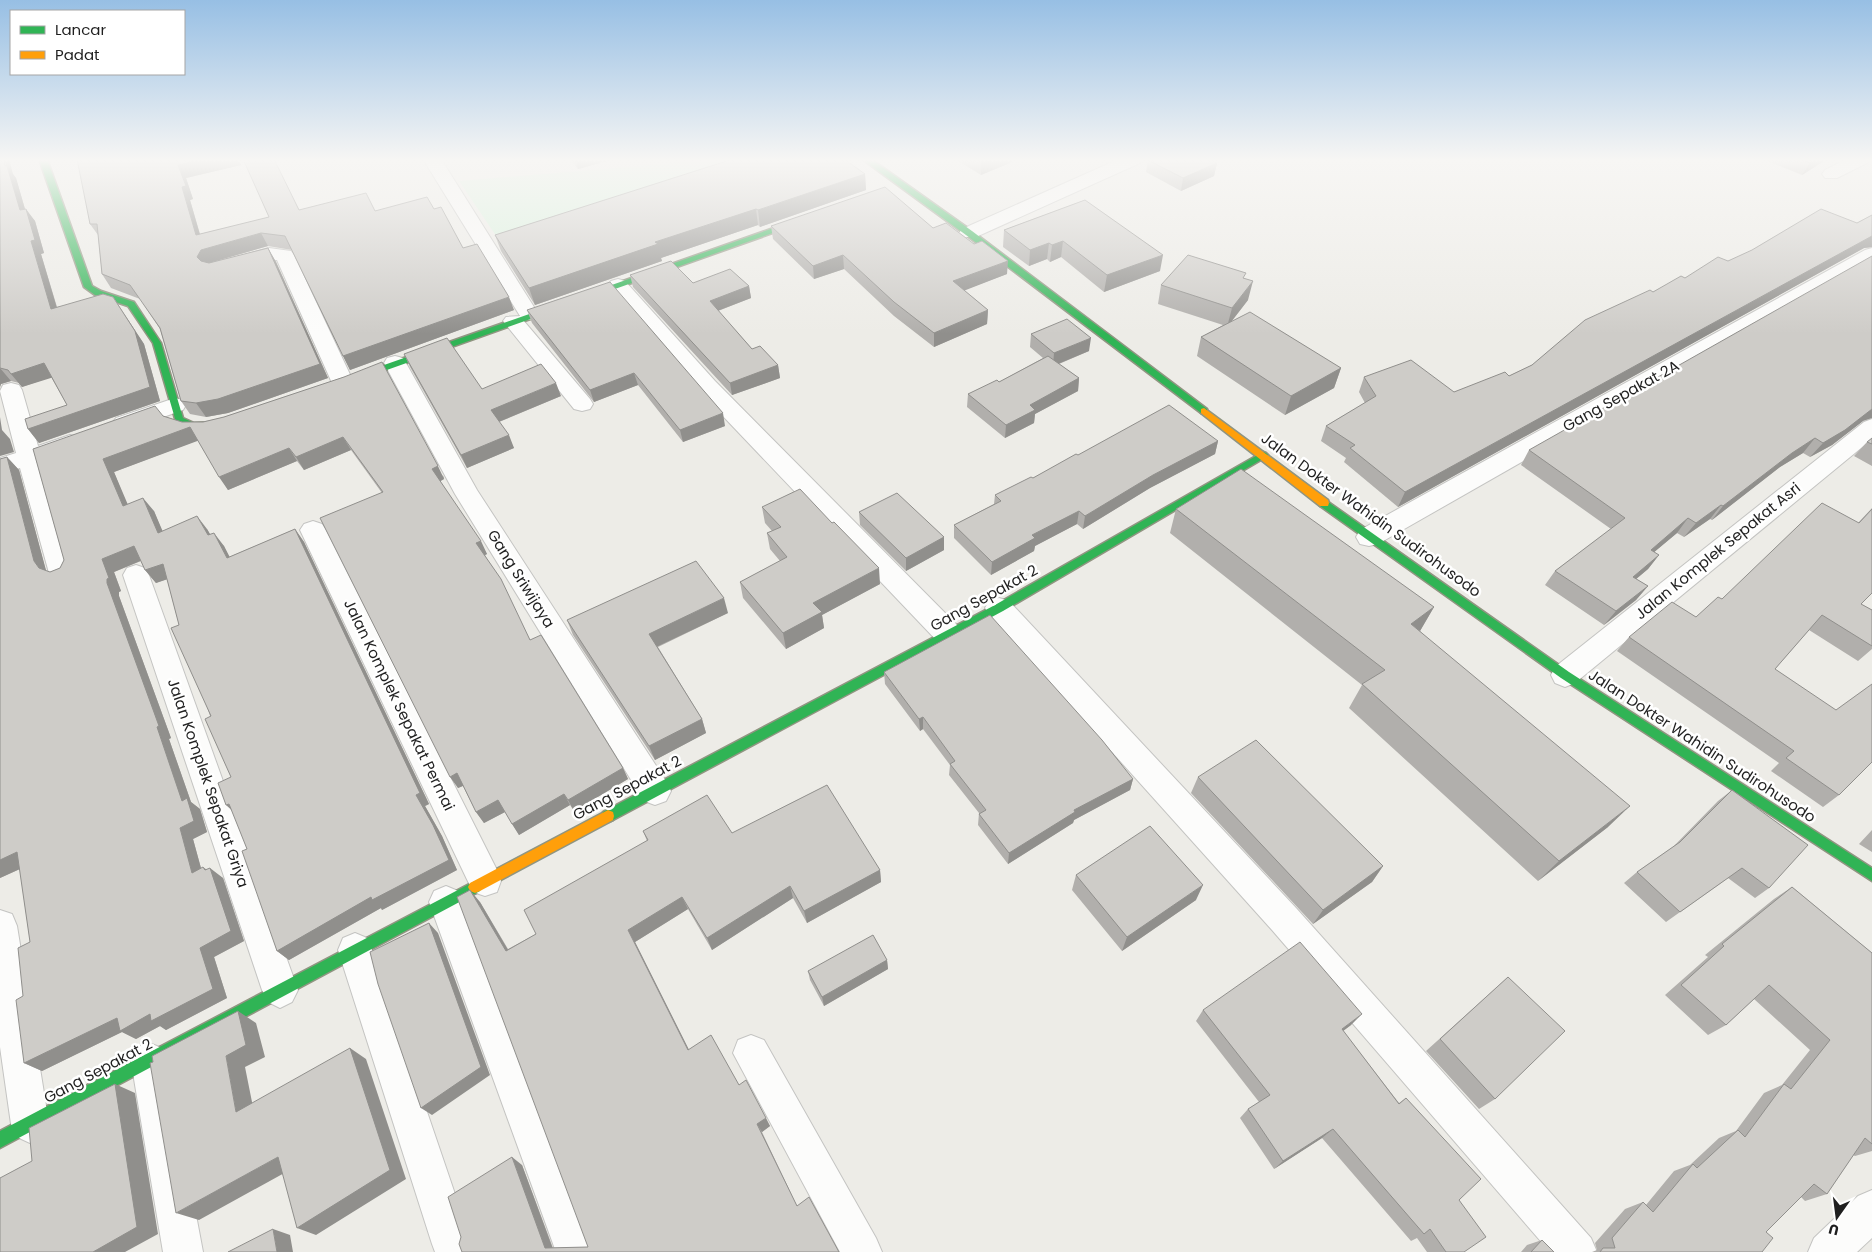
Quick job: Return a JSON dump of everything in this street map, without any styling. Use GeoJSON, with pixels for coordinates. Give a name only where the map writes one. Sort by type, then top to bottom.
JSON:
{"type":"FeatureCollection","features":[{"type":"Feature","properties":{"kind":"street"},"geometry":{"type":"LineString","coordinates":[[64,217],[88,287],[94,293],[125,300],[131,304],[157,343],[179,420],[185,424],[200,427],[226,422]]}},
{"type":"Feature","properties":{"kind":"street"},"geometry":{"type":"LineString","coordinates":[[465,217],[521,318],[582,404]]}},
{"type":"Feature","properties":{"kind":"street"},"geometry":{"type":"LineString","coordinates":[[217,269],[269,254],[284,255],[337,385],[521,318],[810,217]]}},
{"type":"Feature","properties":{"kind":"street","name":"Jalan Dokter Wahidin Sudirohusodo"},"geometry":{"type":"LineString","coordinates":[[947,217],[1369,537],[1565,675],[1872,874]]}},
{"type":"Feature","properties":{"kind":"street"},"geometry":{"type":"LineString","coordinates":[[969,234],[1005,217]]}},
{"type":"Feature","properties":{"kind":"street","name":"Gang Sepakat 2A"},"geometry":{"type":"LineString","coordinates":[[1369,537],[1872,254]]}},
{"type":"Feature","properties":{"kind":"street"},"geometry":{"type":"LineString","coordinates":[[618,284],[707,386],[949,635]]}},
{"type":"Feature","properties":{"kind":"street","name":"Gang Sriwijaya"},"geometry":{"type":"LineString","coordinates":[[395,363],[467,494],[654,791]]}},
{"type":"Feature","properties":{"kind":"street"},"geometry":{"type":"LineString","coordinates":[[11,390],[62,573]]}},
{"type":"Feature","properties":{"kind":"street"},"geometry":{"type":"LineString","coordinates":[[0,466],[175,405]]}},
{"type":"Feature","properties":{"kind":"street","name":"Jalan Komplek Sepakat Asri"},"geometry":{"type":"LineString","coordinates":[[1565,675],[1872,427]]}},
{"type":"Feature","properties":{"kind":"street","name":"Gang Sepakat 2"},"geometry":{"type":"LineString","coordinates":[[15,1132],[999,608],[1263,455]]}},
{"type":"Feature","properties":{"kind":"street","name":"Jalan Komplek Sepakat Permai"},"geometry":{"type":"LineString","coordinates":[[313,530],[485,881]]}},
{"type":"Feature","properties":{"kind":"street","name":"Jalan Komplek Sepakat Griya"},"geometry":{"type":"LineString","coordinates":[[136,575],[280,990]]}},
{"type":"Feature","properties":{"kind":"street"},"geometry":{"type":"LineString","coordinates":[[999,608],[1284,918],[1577,1252]]}},
{"type":"Feature","properties":{"kind":"street"},"geometry":{"type":"LineString","coordinates":[[446,902],[576,1252]]}},
{"type":"Feature","properties":{"kind":"street"},"geometry":{"type":"LineString","coordinates":[[0,926],[15,1132]]}},
{"type":"Feature","properties":{"kind":"street"},"geometry":{"type":"LineString","coordinates":[[355,950],[452,1244]]}},
{"type":"Feature","properties":{"kind":"street"},"geometry":{"type":"LineString","coordinates":[[751,1053],[862,1252]]}},
{"type":"Feature","properties":{"kind":"street"},"geometry":{"type":"LineString","coordinates":[[149,1061],[183,1252]]}},
{"type":"Feature","properties":{"kind":"street"},"geometry":{"type":"LineString","coordinates":[[1828,1252],[1872,1210]]}},
{"type":"Feature","properties":{"kind":"green space"},"geometry":{"type":"Polygon","coordinates":[[[484,217],[595,217],[503,246],[484,217]]]}},
{"type":"Feature","properties":{"kind":"building"},"geometry":{"type":"Polygon","coordinates":[[[0,217],[28,217],[35,240],[31,241],[51,309],[103,294],[113,297],[135,331],[150,387],[28,429],[25,419],[67,405],[44,363],[11,374],[8,370],[0,368],[0,217]]]}},
{"type":"Feature","properties":{"kind":"building"},"geometry":{"type":"Polygon","coordinates":[[[89,217],[191,217],[196,235],[267,217],[447,217],[463,248],[477,244],[509,297],[343,356],[285,236],[261,233],[201,250],[197,257],[201,261],[209,263],[268,248],[320,364],[218,399],[196,403],[181,401],[160,328],[130,285],[102,274],[97,224],[90,224],[89,217]]]}},
{"type":"Feature","properties":{"kind":"building"},"geometry":{"type":"Polygon","coordinates":[[[550,217],[730,217],[655,242],[658,244],[529,288],[495,235],[550,217]]]}},
{"type":"Feature","properties":{"kind":"building"},"geometry":{"type":"Polygon","coordinates":[[[796,217],[921,217],[933,228],[946,223],[974,244],[982,241],[1008,261],[953,281],[988,310],[934,333],[894,302],[843,255],[813,266],[771,226],[796,217]]]}},
{"type":"Feature","properties":{"kind":"building"},"geometry":{"type":"Polygon","coordinates":[[[1038,217],[1110,217],[1163,255],[1107,275],[1063,241],[1052,245],[1049,243],[1030,250],[1004,230],[1038,217]]]}},
{"type":"Feature","properties":{"kind":"building"},"geometry":{"type":"Polygon","coordinates":[[[1807,217],[1843,217],[1857,223],[1867,217],[1872,217],[1872,236],[1405,492],[1350,448],[1355,445],[1326,426],[1376,396],[1364,377],[1411,360],[1454,392],[1505,372],[1509,376],[1532,365],[1585,320],[1650,290],[1653,292],[1681,276],[1685,278],[1718,257],[1728,261],[1752,250],[1807,217]]]}},
{"type":"Feature","properties":{"kind":"building"},"geometry":{"type":"Polygon","coordinates":[[[1188,255],[1246,273],[1243,278],[1253,281],[1232,308],[1161,285],[1188,255]]]}},
{"type":"Feature","properties":{"kind":"building"},"geometry":{"type":"Polygon","coordinates":[[[1872,256],[1872,409],[1845,430],[1823,443],[1815,438],[1792,453],[1723,506],[1721,505],[1696,523],[1688,518],[1651,550],[1659,555],[1633,577],[1648,586],[1616,611],[1555,571],[1625,518],[1529,450],[1872,256]]]}},
{"type":"Feature","properties":{"kind":"building"},"geometry":{"type":"Polygon","coordinates":[[[671,261],[693,283],[730,269],[749,286],[710,301],[752,349],[760,346],[778,365],[730,383],[630,275],[671,261]]]}},
{"type":"Feature","properties":{"kind":"building"},"geometry":{"type":"Polygon","coordinates":[[[610,282],[723,413],[680,430],[634,373],[590,390],[527,310],[610,282]]]}},
{"type":"Feature","properties":{"kind":"building"},"geometry":{"type":"Polygon","coordinates":[[[1250,312],[1341,368],[1291,396],[1201,337],[1250,312]]]}},
{"type":"Feature","properties":{"kind":"building"},"geometry":{"type":"Polygon","coordinates":[[[1067,319],[1091,338],[1054,353],[1031,334],[1067,319]]]}},
{"type":"Feature","properties":{"kind":"building"},"geometry":{"type":"Polygon","coordinates":[[[447,338],[482,389],[541,364],[556,383],[491,410],[509,435],[461,455],[404,354],[447,338]]]}},
{"type":"Feature","properties":{"kind":"building"},"geometry":{"type":"Polygon","coordinates":[[[1048,356],[1079,378],[1030,405],[1035,410],[1006,425],[968,394],[997,380],[999,382],[1048,356]]]}},
{"type":"Feature","properties":{"kind":"building"},"geometry":{"type":"Polygon","coordinates":[[[382,362],[438,466],[432,469],[481,541],[476,543],[501,579],[530,640],[541,635],[623,768],[568,800],[564,794],[512,824],[498,800],[476,812],[457,773],[450,777],[320,518],[383,492],[343,437],[296,457],[289,448],[219,477],[190,427],[103,459],[123,506],[143,498],[158,533],[197,516],[208,535],[214,533],[227,558],[295,529],[420,793],[416,795],[433,825],[449,860],[372,900],[371,897],[277,951],[242,851],[247,849],[229,804],[226,805],[218,783],[231,777],[205,719],[211,716],[171,628],[179,625],[163,564],[145,570],[134,546],[102,559],[109,578],[107,583],[159,726],[157,727],[182,801],[187,798],[194,821],[180,828],[192,873],[203,867],[205,870],[210,868],[231,931],[200,948],[213,989],[151,1021],[150,1014],[120,1031],[117,1018],[24,1063],[16,1000],[23,996],[18,948],[30,942],[17,852],[0,860],[0,459],[7,457],[34,561],[39,568],[50,572],[60,568],[64,560],[33,449],[155,406],[163,416],[182,422],[203,422],[224,417],[344,377],[382,362]]]}},
{"type":"Feature","properties":{"kind":"building"},"geometry":{"type":"Polygon","coordinates":[[[1169,405],[1218,441],[1153,475],[1085,516],[1079,511],[1032,535],[1035,538],[992,562],[954,525],[1001,501],[995,495],[1031,477],[1033,478],[1076,454],[1078,455],[1169,405]]]}},
{"type":"Feature","properties":{"kind":"building"},"geometry":{"type":"Polygon","coordinates":[[[1241,469],[1434,607],[1411,624],[1630,806],[1559,861],[1362,684],[1385,670],[1176,509],[1241,469]]]}},
{"type":"Feature","properties":{"kind":"building"},"geometry":{"type":"Polygon","coordinates":[[[800,489],[879,568],[813,603],[822,612],[783,633],[740,582],[787,557],[767,533],[781,527],[762,507],[800,489]]]}},
{"type":"Feature","properties":{"kind":"building"},"geometry":{"type":"Polygon","coordinates":[[[897,493],[944,537],[906,558],[859,512],[897,493]]]}},
{"type":"Feature","properties":{"kind":"building"},"geometry":{"type":"Polygon","coordinates":[[[1822,503],[1859,523],[1872,509],[1872,593],[1861,604],[1872,610],[1872,646],[1822,615],[1775,669],[1836,710],[1872,684],[1872,762],[1839,795],[1786,758],[1794,751],[1629,637],[1672,602],[1696,617],[1718,597],[1722,599],[1822,503]]]}},
{"type":"Feature","properties":{"kind":"building"},"geometry":{"type":"Polygon","coordinates":[[[696,561],[724,598],[649,634],[702,719],[649,746],[567,620],[696,561]]]}},
{"type":"Feature","properties":{"kind":"building"},"geometry":{"type":"Polygon","coordinates":[[[990,615],[1102,740],[1133,779],[1074,810],[1075,812],[1009,853],[979,814],[986,810],[950,764],[955,761],[923,717],[919,719],[884,672],[990,615]]]}},
{"type":"Feature","properties":{"kind":"building"},"geometry":{"type":"Polygon","coordinates":[[[1256,740],[1383,866],[1323,910],[1198,777],[1256,740]]]}},
{"type":"Feature","properties":{"kind":"building"},"geometry":{"type":"Polygon","coordinates":[[[827,785],[880,870],[804,911],[790,886],[707,938],[682,897],[628,930],[688,1050],[711,1035],[739,1085],[746,1080],[766,1118],[757,1124],[797,1206],[809,1197],[839,1252],[462,1252],[459,1244],[461,1237],[448,1197],[512,1157],[545,1248],[588,1247],[457,897],[470,890],[506,951],[536,934],[524,910],[648,840],[643,831],[707,795],[732,833],[827,785]]]}},
{"type":"Feature","properties":{"kind":"building"},"geometry":{"type":"Polygon","coordinates":[[[1732,790],[1808,845],[1769,888],[1742,868],[1680,912],[1637,872],[1680,842],[1732,790]]]}},
{"type":"Feature","properties":{"kind":"building"},"geometry":{"type":"Polygon","coordinates":[[[1150,826],[1203,885],[1127,937],[1076,875],[1150,826]]]}},
{"type":"Feature","properties":{"kind":"building"},"geometry":{"type":"Polygon","coordinates":[[[1792,887],[1872,953],[1872,1144],[1865,1138],[1827,1194],[1814,1184],[1766,1232],[1773,1238],[1762,1252],[1600,1252],[1603,1248],[1615,1248],[1612,1238],[1643,1202],[1653,1212],[1693,1164],[1697,1168],[1738,1130],[1745,1137],[1784,1084],[1791,1089],[1830,1040],[1769,985],[1726,1025],[1681,985],[1724,946],[1722,944],[1792,887]]]}},
{"type":"Feature","properties":{"kind":"building"},"geometry":{"type":"Polygon","coordinates":[[[429,923],[481,1067],[421,1108],[378,984],[370,952],[429,923]]]}},
{"type":"Feature","properties":{"kind":"building"},"geometry":{"type":"Polygon","coordinates":[[[873,935],[887,960],[822,997],[808,971],[873,935]]]}},
{"type":"Feature","properties":{"kind":"building"},"geometry":{"type":"Polygon","coordinates":[[[1300,942],[1362,1014],[1342,1029],[1399,1104],[1406,1098],[1481,1179],[1459,1200],[1486,1237],[1464,1252],[1446,1252],[1430,1229],[1424,1234],[1333,1129],[1283,1161],[1248,1109],[1270,1095],[1203,1010],[1300,942]]]}},
{"type":"Feature","properties":{"kind":"building"},"geometry":{"type":"Polygon","coordinates":[[[1508,977],[1565,1031],[1495,1099],[1440,1039],[1508,977]]]}},
{"type":"Feature","properties":{"kind":"building"},"geometry":{"type":"Polygon","coordinates":[[[238,1011],[246,1045],[226,1056],[236,1112],[350,1048],[390,1170],[297,1228],[278,1157],[176,1213],[150,1063],[153,1062],[152,1056],[238,1011]]]}},
{"type":"Feature","properties":{"kind":"building"},"geometry":{"type":"Polygon","coordinates":[[[115,1084],[137,1227],[93,1252],[0,1252],[0,1178],[32,1161],[29,1128],[115,1084]]]}},
{"type":"Feature","properties":{"kind":"building"},"geometry":{"type":"Polygon","coordinates":[[[273,1229],[277,1252],[228,1252],[273,1229]]]}},
{"type":"Feature","properties":{"kind":"building"},"geometry":{"type":"Polygon","coordinates":[[[1542,1240],[1554,1252],[1531,1252],[1542,1240]]]}},
{"type":"Feature","properties":{"kind":"traffic: fast"},"geometry":{"type":"LineString","coordinates":[[64,217],[88,287],[98,293],[131,304],[157,343],[179,420],[193,426],[217,425]]}},
{"type":"Feature","properties":{"kind":"traffic: fast"},"geometry":{"type":"LineString","coordinates":[[947,217],[1204,411]]}},
{"type":"Feature","properties":{"kind":"traffic: fast"},"geometry":{"type":"LineString","coordinates":[[350,380],[808,219]]}},
{"type":"Feature","properties":{"kind":"traffic: fast"},"geometry":{"type":"LineString","coordinates":[[608,816],[999,608],[1263,455]]}},
{"type":"Feature","properties":{"kind":"traffic: fast"},"geometry":{"type":"LineString","coordinates":[[1324,503],[1565,675],[1872,875]]}},
{"type":"Feature","properties":{"kind":"traffic: fast"},"geometry":{"type":"LineString","coordinates":[[0,1140],[475,887]]}},
{"type":"Feature","properties":{"kind":"traffic: slow"},"geometry":{"type":"LineString","coordinates":[[1204,411],[1324,503]]}},
{"type":"Feature","properties":{"kind":"traffic: slow"},"geometry":{"type":"LineString","coordinates":[[475,887],[608,816]]}}]}
